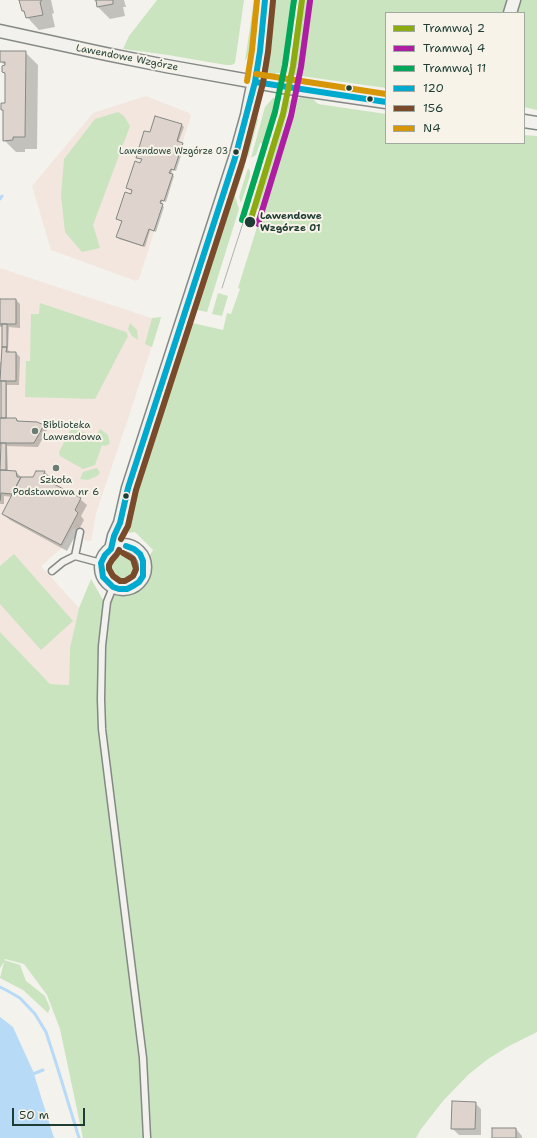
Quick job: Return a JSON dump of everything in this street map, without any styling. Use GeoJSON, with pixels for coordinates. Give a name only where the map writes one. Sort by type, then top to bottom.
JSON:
{"type":"FeatureCollection","features":[{"type":"Feature","properties":{"kind":"street"},"geometry":{"type":"LineString","coordinates":[[111,549],[114,536],[120,523],[128,488],[235,158],[255,82],[260,51],[265,0]]}},
{"type":"Feature","properties":{"kind":"street"},"geometry":{"type":"LineString","coordinates":[[510,12],[514,0]]}},
{"type":"Feature","properties":{"kind":"street","name":"Lawendowe Wzgórze"},"geometry":{"type":"LineString","coordinates":[[0,31],[106,54],[255,82],[385,102]]}},
{"type":"Feature","properties":{"kind":"street"},"geometry":{"type":"LineString","coordinates":[[525,121],[537,123]]}},
{"type":"Feature","properties":{"kind":"street"},"geometry":{"type":"LineString","coordinates":[[120,523],[126,546]]}},
{"type":"Feature","properties":{"kind":"street"},"geometry":{"type":"LineString","coordinates":[[118,546],[126,546],[134,548],[140,554],[144,561],[144,569],[143,576],[139,582],[127,589],[120,589],[113,587],[103,577],[101,563],[104,555],[111,549],[118,546]]}},
{"type":"Feature","properties":{"kind":"lane"},"geometry":{"type":"LineString","coordinates":[[75,556],[80,532]]}},
{"type":"Feature","properties":{"kind":"lane"},"geometry":{"type":"LineString","coordinates":[[52,570],[75,556],[101,563]]}},
{"type":"Feature","properties":{"kind":"lane"},"geometry":{"type":"LineString","coordinates":[[113,587],[107,602],[103,640],[101,671],[102,722],[112,816],[143,1058],[147,1138]]}},
{"type":"Feature","properties":{"kind":"shaded area"},"geometry":{"type":"Polygon","coordinates":[[[146,96],[189,113],[191,116],[139,279],[136,281],[51,250],[32,186],[93,113],[146,96]]]}},
{"type":"Feature","properties":{"kind":"shaded area","name":"Szkoła Podstawowa nr 6"},"geometry":{"type":"Polygon","coordinates":[[[0,268],[160,321],[96,513],[91,541],[84,540],[85,534],[73,528],[62,548],[41,566],[79,608],[70,648],[69,685],[50,684],[0,632],[0,268]]]}},
{"type":"Feature","properties":{"kind":"green space"},"geometry":{"type":"Polygon","coordinates":[[[157,0],[244,0],[235,63],[232,65],[226,65],[123,49],[129,36],[157,0]]]}},
{"type":"Feature","properties":{"kind":"green space"},"geometry":{"type":"Polygon","coordinates":[[[254,0],[256,0],[249,54],[245,61],[254,0]]]}},
{"type":"Feature","properties":{"kind":"green space"},"geometry":{"type":"Polygon","coordinates":[[[272,0],[293,0],[283,73],[276,73],[273,77],[268,72],[265,59],[272,0]]]}},
{"type":"Feature","properties":{"kind":"green space"},"geometry":{"type":"Polygon","coordinates":[[[305,0],[509,0],[505,12],[385,12],[385,88],[294,75],[305,0]]]}},
{"type":"Feature","properties":{"kind":"green space"},"geometry":{"type":"Polygon","coordinates":[[[518,0],[537,0],[537,110],[525,107],[525,12],[513,12],[518,0]]]}},
{"type":"Feature","properties":{"kind":"green space"},"geometry":{"type":"Polygon","coordinates":[[[302,97],[313,99],[318,104],[385,114],[385,144],[525,144],[525,135],[537,136],[537,1032],[509,1046],[488,1059],[469,1074],[443,1101],[421,1129],[416,1138],[83,1138],[60,1029],[47,995],[24,964],[4,960],[20,965],[26,981],[45,996],[50,1008],[48,1013],[23,990],[0,978],[4,962],[0,968],[0,632],[50,684],[69,685],[70,648],[79,608],[91,579],[103,600],[111,600],[115,593],[134,591],[143,585],[148,572],[147,560],[153,550],[135,532],[129,533],[130,509],[134,489],[188,322],[223,330],[227,313],[231,314],[240,289],[238,288],[283,144],[295,99],[302,97]]]}},
{"type":"Feature","properties":{"kind":"green space"},"geometry":{"type":"Polygon","coordinates":[[[273,98],[278,98],[265,144],[260,143],[256,155],[251,158],[265,107],[273,98]]]}},
{"type":"Feature","properties":{"kind":"green space"},"geometry":{"type":"Polygon","coordinates":[[[289,100],[291,100],[280,141],[258,209],[257,208],[289,100]]]}},
{"type":"Feature","properties":{"kind":"green space"},"geometry":{"type":"Polygon","coordinates":[[[118,112],[124,116],[130,126],[93,225],[100,248],[82,252],[65,232],[61,196],[64,159],[95,119],[118,112]]]}},
{"type":"Feature","properties":{"kind":"green space"},"geometry":{"type":"Polygon","coordinates":[[[253,113],[257,116],[258,120],[248,157],[242,154],[253,113]]]}},
{"type":"Feature","properties":{"kind":"green space"},"geometry":{"type":"Polygon","coordinates":[[[241,165],[245,166],[235,196],[239,209],[207,312],[192,309],[237,167],[241,165]]]}},
{"type":"Feature","properties":{"kind":"green space"},"geometry":{"type":"Polygon","coordinates":[[[248,168],[250,171],[250,176],[241,203],[239,197],[248,168]]]}},
{"type":"Feature","properties":{"kind":"green space"},"geometry":{"type":"Polygon","coordinates":[[[218,293],[228,296],[222,316],[212,314],[218,293]]]}},
{"type":"Feature","properties":{"kind":"green space"},"geometry":{"type":"Polygon","coordinates":[[[40,303],[126,332],[128,336],[95,399],[25,397],[26,361],[30,361],[31,314],[39,314],[40,303]]]}},
{"type":"Feature","properties":{"kind":"green space"},"geometry":{"type":"Polygon","coordinates":[[[161,317],[152,347],[145,344],[152,318],[161,317]]]}},
{"type":"Feature","properties":{"kind":"green space"},"geometry":{"type":"Polygon","coordinates":[[[130,323],[137,330],[138,340],[132,336],[128,329],[130,323]]]}},
{"type":"Feature","properties":{"kind":"green space"},"geometry":{"type":"Polygon","coordinates":[[[74,427],[95,438],[100,429],[108,435],[110,444],[105,446],[102,445],[95,465],[83,469],[60,456],[59,452],[71,429],[74,427]]]}},
{"type":"Feature","properties":{"kind":"green space"},"geometry":{"type":"Polygon","coordinates":[[[97,468],[100,473],[97,476],[88,480],[80,479],[83,472],[97,468]]]}},
{"type":"Feature","properties":{"kind":"green space"},"geometry":{"type":"Polygon","coordinates":[[[14,554],[73,621],[41,650],[0,604],[0,566],[14,554]]]}},
{"type":"Feature","properties":{"kind":"green space"},"geometry":{"type":"Polygon","coordinates":[[[123,554],[132,558],[136,567],[132,576],[123,580],[114,576],[110,567],[114,558],[123,554]]]}},
{"type":"Feature","properties":{"kind":"water"},"geometry":{"type":"Polygon","coordinates":[[[0,1017],[13,1027],[33,1071],[54,1138],[0,1138],[0,1017]]]}},
{"type":"Feature","properties":{"kind":"building"},"geometry":{"type":"Polygon","coordinates":[[[19,0],[42,0],[40,2],[43,15],[26,18],[19,0]]]}},
{"type":"Feature","properties":{"kind":"building"},"geometry":{"type":"Polygon","coordinates":[[[96,0],[113,0],[113,4],[97,7],[96,0]]]}},
{"type":"Feature","properties":{"kind":"building"},"geometry":{"type":"Polygon","coordinates":[[[0,51],[26,51],[25,137],[13,137],[13,140],[3,141],[3,110],[1,110],[1,103],[5,103],[5,73],[2,72],[2,66],[5,65],[5,62],[0,62],[0,51]]]}},
{"type":"Feature","properties":{"kind":"building"},"geometry":{"type":"Polygon","coordinates":[[[155,116],[182,124],[177,141],[183,143],[174,170],[171,169],[169,173],[173,174],[164,201],[161,200],[160,203],[163,204],[154,231],[149,229],[143,246],[116,237],[122,221],[116,219],[125,192],[131,194],[132,190],[126,188],[135,161],[140,163],[142,159],[136,158],[144,131],[150,132],[155,116]]]}},
{"type":"Feature","properties":{"kind":"building"},"geometry":{"type":"Polygon","coordinates":[[[0,299],[16,299],[16,324],[0,324],[0,299]]]}},
{"type":"Feature","properties":{"kind":"building"},"geometry":{"type":"Polygon","coordinates":[[[2,324],[7,324],[7,347],[2,347],[2,324]]]}},
{"type":"Feature","properties":{"kind":"building"},"geometry":{"type":"Polygon","coordinates":[[[2,347],[7,347],[6,352],[16,352],[16,381],[0,381],[2,347]]]}},
{"type":"Feature","properties":{"kind":"building"},"geometry":{"type":"Polygon","coordinates":[[[1,381],[6,381],[6,418],[1,418],[1,381]]]}},
{"type":"Feature","properties":{"kind":"building"},"geometry":{"type":"Polygon","coordinates":[[[0,418],[16,418],[17,421],[37,422],[44,425],[34,443],[0,443],[0,418]]]}},
{"type":"Feature","properties":{"kind":"building"},"geometry":{"type":"Polygon","coordinates":[[[1,443],[6,443],[6,470],[0,470],[1,443]]]}},
{"type":"Feature","properties":{"kind":"building"},"geometry":{"type":"Polygon","coordinates":[[[0,470],[16,471],[17,477],[21,477],[12,494],[1,493],[0,501],[0,470]]]}},
{"type":"Feature","properties":{"kind":"building"},"geometry":{"type":"Polygon","coordinates":[[[36,471],[45,471],[42,478],[81,498],[75,510],[78,513],[61,545],[2,514],[21,477],[33,477],[36,471]]]}},
{"type":"Feature","properties":{"kind":"building"},"geometry":{"type":"Polygon","coordinates":[[[452,1101],[476,1102],[475,1129],[451,1129],[452,1101]]]}},
{"type":"Feature","properties":{"kind":"building"},"geometry":{"type":"Polygon","coordinates":[[[492,1128],[516,1128],[516,1138],[492,1138],[492,1128]]]}},
{"type":"Feature","properties":{"kind":"waterway"},"geometry":{"type":"LineString","coordinates":[[0,987],[20,998],[35,1014],[46,1032],[79,1138]]}},
{"type":"Feature","properties":{"kind":"waterway"},"geometry":{"type":"LineString","coordinates":[[32,1075],[43,1070]]}},
{"type":"Feature","properties":{"kind":"tram line","name":"11"},"geometry":{"type":"LineString","coordinates":[[242,220],[275,112],[285,65],[294,0]]}},
{"type":"Feature","properties":{"kind":"tram line","name":"2"},"geometry":{"type":"LineString","coordinates":[[250,222],[283,114],[293,66],[302,0]]}},
{"type":"Feature","properties":{"kind":"tram line","name":"4"},"geometry":{"type":"LineString","coordinates":[[258,224],[291,116],[301,67],[310,1]]}},
{"type":"Feature","properties":{"kind":"tram line"},"geometry":{"type":"LineString","coordinates":[[222,288],[261,167]]}},
{"type":"Feature","properties":{"kind":"transit line","name":"N4"},"geometry":{"type":"LineString","coordinates":[[247,81],[257,0]]}},
{"type":"Feature","properties":{"kind":"transit line","name":"120"},"geometry":{"type":"LineString","coordinates":[[126,546],[134,549],[140,554],[143,561],[143,576],[139,582],[133,586],[127,589],[119,589],[113,587],[103,577],[101,563],[105,555],[111,549],[114,536],[120,523],[128,488],[235,158],[255,82],[260,51],[265,0]]}},
{"type":"Feature","properties":{"kind":"transit line","name":"156"},"geometry":{"type":"LineString","coordinates":[[121,539],[128,526],[136,490],[243,160],[263,83],[268,52],[273,1]]}},
{"type":"Feature","properties":{"kind":"transit line","name":"N4"},"geometry":{"type":"LineString","coordinates":[[256,74],[385,94]]}},
{"type":"Feature","properties":{"kind":"transit line","name":"120"},"geometry":{"type":"LineString","coordinates":[[255,82],[385,102]]}},
{"type":"Feature","properties":{"kind":"transit line","name":"156"},"geometry":{"type":"LineString","coordinates":[[119,550],[109,565],[109,569],[113,576],[120,581],[125,581],[133,576],[136,569],[133,559],[123,553]]}},
{"type":"Feature","properties":{"kind":"place","name":"Lawendowe Wzgórze 03"},"geometry":{"type":"Point","coordinates":[236,152]}},
{"type":"Feature","properties":{"kind":"place","name":"Lawendowe Wzgórze 01"},"geometry":{"type":"Point","coordinates":[250,222]}},
{"type":"Feature","properties":{"kind":"place","name":"Biblioteka Lawendowa"},"geometry":{"type":"Point","coordinates":[35,431]}},
{"type":"Feature","properties":{"kind":"place","name":"Szkoła Podstawowa nr 6"},"geometry":{"type":"Point","coordinates":[56,468]}}]}
